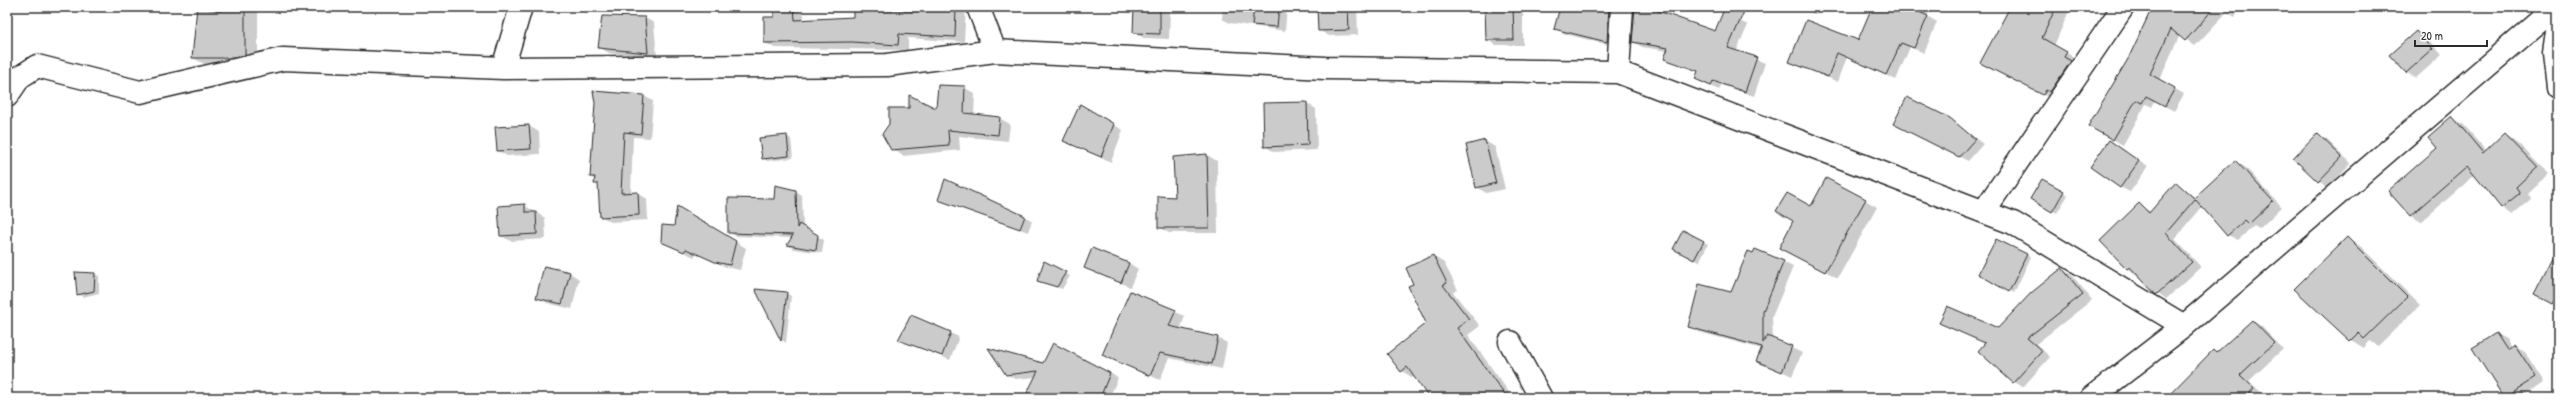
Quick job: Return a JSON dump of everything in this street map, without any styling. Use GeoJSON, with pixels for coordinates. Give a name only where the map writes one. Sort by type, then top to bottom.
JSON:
{"type":"FeatureCollection","features":[{"type":"Feature","properties":{"kind":"street"},"geometry":{"type":"LineString","coordinates":[[503,68],[521,7]]}},
{"type":"Feature","properties":{"kind":"street"},"geometry":{"type":"LineString","coordinates":[[978,7],[995,51]]}},
{"type":"Feature","properties":{"kind":"street"},"geometry":{"type":"LineString","coordinates":[[1618,72],[1622,7]]}},
{"type":"Feature","properties":{"kind":"street"},"geometry":{"type":"LineString","coordinates":[[1984,211],[2124,7]]}},
{"type":"Feature","properties":{"kind":"street"},"geometry":{"type":"LineString","coordinates":[[2091,398],[2184,326],[2556,7]]}},
{"type":"Feature","properties":{"kind":"street"},"geometry":{"type":"LineString","coordinates":[[2558,25],[2554,53],[2558,88]]}},
{"type":"Feature","properties":{"kind":"street"},"geometry":{"type":"LineString","coordinates":[[7,96],[20,77],[37,66],[140,92],[283,60],[503,68],[888,65],[995,51],[1325,68],[1618,72],[2013,223],[2184,326]]}},
{"type":"Feature","properties":{"kind":"street"},"geometry":{"type":"LineString","coordinates":[[1510,342],[1541,398]]}},
{"type":"Feature","properties":{"kind":"building"},"geometry":{"type":"Polygon","coordinates":[[[197,7],[221,11],[222,7],[245,7],[245,55],[234,58],[192,58],[197,7]]]}},
{"type":"Feature","properties":{"kind":"building"},"geometry":{"type":"Polygon","coordinates":[[[774,7],[794,7],[795,20],[853,17],[853,9],[920,11],[920,7],[956,7],[955,37],[899,34],[898,45],[852,42],[764,43],[764,17],[774,17],[774,7]]]}},
{"type":"Feature","properties":{"kind":"building"},"geometry":{"type":"Polygon","coordinates":[[[1134,7],[1160,7],[1160,34],[1133,33],[1134,7]]]}},
{"type":"Feature","properties":{"kind":"building"},"geometry":{"type":"Polygon","coordinates":[[[1254,7],[1279,7],[1277,27],[1252,25],[1254,7]]]}},
{"type":"Feature","properties":{"kind":"building"},"geometry":{"type":"Polygon","coordinates":[[[1317,7],[1348,7],[1349,30],[1318,31],[1317,7]]]}},
{"type":"Feature","properties":{"kind":"building"},"geometry":{"type":"Polygon","coordinates":[[[1485,7],[1513,7],[1514,40],[1486,40],[1485,7]]]}},
{"type":"Feature","properties":{"kind":"building"},"geometry":{"type":"Polygon","coordinates":[[[1560,7],[1609,7],[1607,42],[1554,29],[1560,7]]]}},
{"type":"Feature","properties":{"kind":"building"},"geometry":{"type":"Polygon","coordinates":[[[1635,7],[1647,7],[1715,31],[1725,7],[1746,7],[1728,48],[1757,57],[1745,92],[1713,81],[1711,86],[1695,79],[1698,71],[1664,59],[1668,48],[1632,42],[1635,7]]]}},
{"type":"Feature","properties":{"kind":"building"},"geometry":{"type":"Polygon","coordinates":[[[1872,7],[1908,7],[1928,16],[1914,48],[1901,43],[1886,75],[1837,53],[1828,77],[1789,62],[1806,20],[1858,40],[1872,7]]]}},
{"type":"Feature","properties":{"kind":"building"},"geometry":{"type":"Polygon","coordinates":[[[2010,7],[2056,7],[2042,38],[2067,52],[2064,57],[2071,61],[2050,92],[2046,90],[2043,95],[1980,63],[2010,7]]]}},
{"type":"Feature","properties":{"kind":"building"},"geometry":{"type":"Polygon","coordinates":[[[2144,7],[2215,7],[2185,41],[2171,29],[2150,74],[2175,88],[2165,106],[2146,96],[2142,103],[2136,100],[2113,140],[2088,126],[2128,59],[2150,12],[2144,7]]]}},
{"type":"Feature","properties":{"kind":"building"},"geometry":{"type":"Polygon","coordinates":[[[602,16],[645,17],[648,53],[598,48],[602,16]]]}},
{"type":"Feature","properties":{"kind":"building"},"geometry":{"type":"Polygon","coordinates":[[[2416,31],[2433,49],[2406,73],[2389,55],[2416,31]]]}},
{"type":"Feature","properties":{"kind":"building"},"geometry":{"type":"Polygon","coordinates":[[[938,85],[965,86],[964,113],[1000,117],[998,135],[948,130],[949,145],[891,150],[882,134],[889,124],[889,108],[909,108],[909,95],[936,108],[938,85]]]}},
{"type":"Feature","properties":{"kind":"building"},"geometry":{"type":"Polygon","coordinates":[[[593,91],[644,95],[641,134],[624,132],[621,193],[638,192],[639,215],[600,217],[598,184],[594,184],[595,177],[590,177],[595,103],[593,91]]]}},
{"type":"Feature","properties":{"kind":"building"},"geometry":{"type":"Polygon","coordinates":[[[1907,97],[1950,118],[1975,139],[1959,157],[1893,124],[1907,97]]]}},
{"type":"Feature","properties":{"kind":"building"},"geometry":{"type":"Polygon","coordinates":[[[1307,102],[1308,145],[1264,147],[1263,103],[1307,102]]]}},
{"type":"Feature","properties":{"kind":"building"},"geometry":{"type":"Polygon","coordinates":[[[1080,104],[1114,124],[1101,157],[1063,141],[1080,104]]]}},
{"type":"Feature","properties":{"kind":"building"},"geometry":{"type":"Polygon","coordinates":[[[2452,116],[2483,153],[2504,133],[2537,167],[2516,187],[2520,193],[2501,208],[2467,166],[2410,216],[2388,191],[2437,148],[2428,137],[2452,116]]]}},
{"type":"Feature","properties":{"kind":"building"},"geometry":{"type":"Polygon","coordinates":[[[529,125],[531,149],[497,151],[495,127],[529,125]]]}},
{"type":"Feature","properties":{"kind":"building"},"geometry":{"type":"Polygon","coordinates":[[[2317,133],[2342,157],[2318,182],[2293,158],[2317,133]]]}},
{"type":"Feature","properties":{"kind":"building"},"geometry":{"type":"Polygon","coordinates":[[[787,135],[789,156],[762,159],[759,138],[787,135]]]}},
{"type":"Feature","properties":{"kind":"building"},"geometry":{"type":"Polygon","coordinates":[[[1485,140],[1496,183],[1476,188],[1466,145],[1485,140]]]}},
{"type":"Feature","properties":{"kind":"building"},"geometry":{"type":"Polygon","coordinates":[[[2109,140],[2139,161],[2120,188],[2090,167],[2109,140]]]}},
{"type":"Feature","properties":{"kind":"building"},"geometry":{"type":"Polygon","coordinates":[[[1207,154],[1209,228],[1158,228],[1158,196],[1175,197],[1173,157],[1207,154]]]}},
{"type":"Feature","properties":{"kind":"building"},"geometry":{"type":"Polygon","coordinates":[[[2235,160],[2273,201],[2249,224],[2245,220],[2227,236],[2195,199],[2166,233],[2192,262],[2156,295],[2130,267],[2127,269],[2100,241],[2139,203],[2149,213],[2176,182],[2194,198],[2235,160]]]}},
{"type":"Feature","properties":{"kind":"building"},"geometry":{"type":"Polygon","coordinates":[[[1826,178],[1866,199],[1825,272],[1779,248],[1793,221],[1776,211],[1787,193],[1811,206],[1826,178]]]}},
{"type":"Feature","properties":{"kind":"building"},"geometry":{"type":"Polygon","coordinates":[[[945,179],[1025,216],[1020,229],[938,200],[945,179]]]}},
{"type":"Feature","properties":{"kind":"building"},"geometry":{"type":"Polygon","coordinates":[[[2042,179],[2064,191],[2052,212],[2030,199],[2042,179]]]}},
{"type":"Feature","properties":{"kind":"building"},"geometry":{"type":"Polygon","coordinates":[[[775,185],[796,190],[797,228],[799,224],[818,235],[816,250],[787,245],[793,235],[728,233],[728,198],[774,199],[775,185]]]}},
{"type":"Feature","properties":{"kind":"building"},"geometry":{"type":"Polygon","coordinates":[[[525,204],[525,212],[536,212],[537,234],[500,236],[498,206],[525,204]]]}},
{"type":"Feature","properties":{"kind":"building"},"geometry":{"type":"Polygon","coordinates":[[[677,206],[736,241],[730,265],[715,262],[686,249],[684,252],[661,242],[662,225],[674,226],[677,206]]]}},
{"type":"Feature","properties":{"kind":"building"},"geometry":{"type":"Polygon","coordinates":[[[1683,230],[1704,241],[1694,260],[1673,249],[1683,230]]]}},
{"type":"Feature","properties":{"kind":"building"},"geometry":{"type":"Polygon","coordinates":[[[2347,237],[2407,297],[2364,339],[2358,333],[2350,341],[2294,289],[2347,237]]]}},
{"type":"Feature","properties":{"kind":"building"},"geometry":{"type":"Polygon","coordinates":[[[1996,239],[2027,254],[2009,292],[1978,274],[1996,239]]]}},
{"type":"Feature","properties":{"kind":"building"},"geometry":{"type":"Polygon","coordinates":[[[1092,248],[1129,263],[1121,283],[1084,268],[1092,248]]]}},
{"type":"Feature","properties":{"kind":"building"},"geometry":{"type":"Polygon","coordinates":[[[1755,249],[1784,261],[1763,311],[1763,343],[1767,336],[1792,346],[1782,372],[1756,361],[1762,347],[1688,327],[1699,284],[1731,292],[1748,251],[1753,253],[1755,249]]]}},
{"type":"Feature","properties":{"kind":"building"},"geometry":{"type":"Polygon","coordinates":[[[2558,249],[2558,292],[2551,304],[2534,295],[2558,249]]]}},
{"type":"Feature","properties":{"kind":"building"},"geometry":{"type":"Polygon","coordinates":[[[1433,255],[1447,283],[1443,285],[1469,319],[1457,328],[1507,398],[1429,398],[1407,367],[1401,372],[1387,354],[1426,323],[1408,286],[1413,284],[1406,268],[1433,255]]]}},
{"type":"Feature","properties":{"kind":"building"},"geometry":{"type":"Polygon","coordinates":[[[1044,261],[1066,272],[1057,287],[1037,281],[1044,261]]]}},
{"type":"Feature","properties":{"kind":"building"},"geometry":{"type":"Polygon","coordinates":[[[544,266],[570,272],[562,304],[536,298],[544,266]]]}},
{"type":"Feature","properties":{"kind":"building"},"geometry":{"type":"Polygon","coordinates":[[[2062,268],[2083,294],[2027,338],[2042,351],[2013,383],[1978,351],[1985,343],[1939,323],[1947,306],[1998,328],[2031,293],[2062,268]]]}},
{"type":"Feature","properties":{"kind":"building"},"geometry":{"type":"Polygon","coordinates":[[[75,272],[95,273],[94,291],[77,295],[75,272]]]}},
{"type":"Feature","properties":{"kind":"building"},"geometry":{"type":"Polygon","coordinates":[[[755,289],[787,292],[781,341],[755,289]]]}},
{"type":"Feature","properties":{"kind":"building"},"geometry":{"type":"Polygon","coordinates":[[[1130,291],[1176,310],[1169,326],[1218,337],[1212,364],[1160,353],[1150,376],[1102,355],[1130,291]]]}},
{"type":"Feature","properties":{"kind":"building"},"geometry":{"type":"Polygon","coordinates":[[[911,315],[951,332],[942,356],[898,340],[911,315]]]}},
{"type":"Feature","properties":{"kind":"building"},"geometry":{"type":"Polygon","coordinates":[[[2252,320],[2274,343],[2240,375],[2254,388],[2245,398],[2166,398],[2213,350],[2216,353],[2252,320]]]}},
{"type":"Feature","properties":{"kind":"building"},"geometry":{"type":"Polygon","coordinates":[[[2496,333],[2507,350],[2515,345],[2536,377],[2504,398],[2472,348],[2496,333]]]}},
{"type":"Feature","properties":{"kind":"building"},"geometry":{"type":"Polygon","coordinates":[[[1053,343],[1110,373],[1100,398],[1039,398],[1027,393],[1038,371],[1006,375],[988,348],[1043,363],[1053,343]]]}}]}
